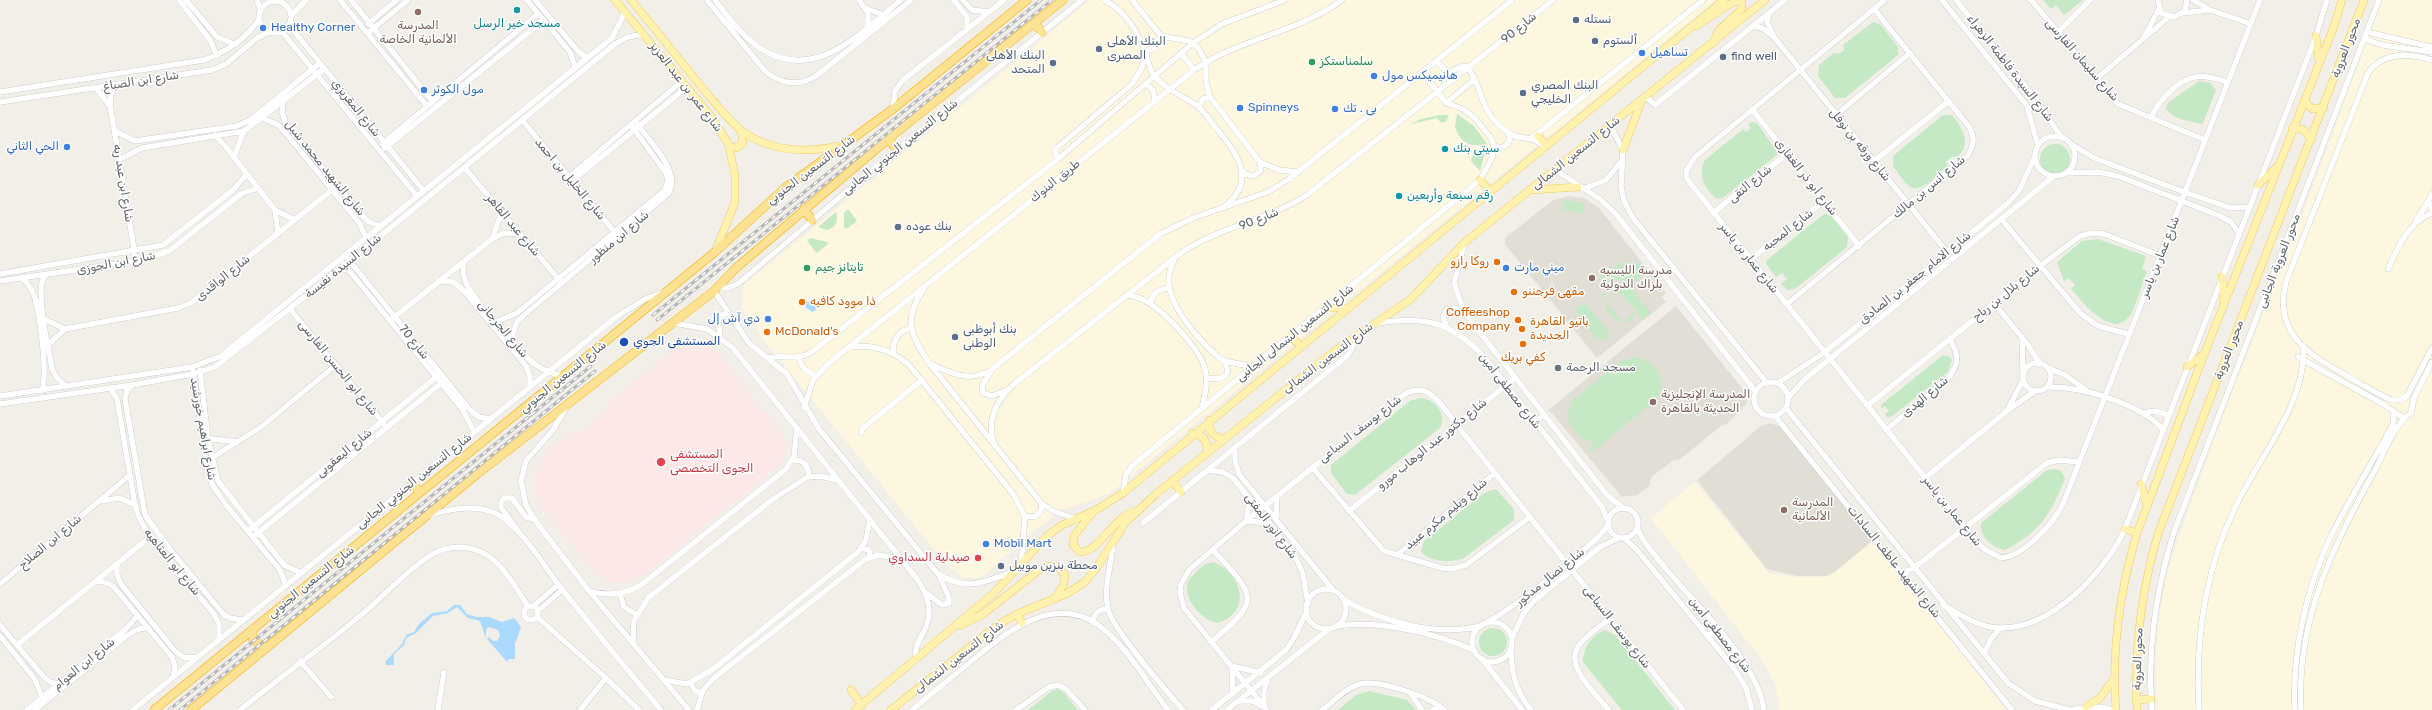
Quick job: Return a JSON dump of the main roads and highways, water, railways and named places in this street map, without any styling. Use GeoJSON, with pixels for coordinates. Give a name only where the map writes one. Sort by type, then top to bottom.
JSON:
{"type":"FeatureCollection","features":[{"type":"Feature","properties":{"kind":"highway","name":"شارع التسعين الجنوبي"},"geometry":{"type":"LineString","coordinates":[[154,710],[420,492],[564,377],[664,292],[715,252],[786,187],[893,109],[1027,0]]}},
{"type":"Feature","properties":{"kind":"highway","name":"شارع التسعين الجنوبي"},"geometry":{"type":"LineString","coordinates":[[190,710],[427,516],[674,323],[715,289],[736,268],[888,139],[1063,0]]}},
{"type":"Feature","properties":{"kind":"highway"},"geometry":{"type":"LineString","coordinates":[[1034,23],[1042,32]]}},
{"type":"Feature","properties":{"kind":"highway"},"geometry":{"type":"LineString","coordinates":[[888,139],[897,150]]}},
{"type":"Feature","properties":{"kind":"highway"},"geometry":{"type":"LineString","coordinates":[[804,210],[812,220]]}},
{"type":"Feature","properties":{"kind":"highway"},"geometry":{"type":"LineString","coordinates":[[412,483],[420,492]]}},
{"type":"Feature","properties":{"kind":"highway"},"geometry":{"type":"LineString","coordinates":[[252,630],[253,640],[266,648]]}},
{"type":"Feature","properties":{"kind":"main road","name":"شارع عمر بن عبد العزيز"},"geometry":{"type":"LineString","coordinates":[[615,0],[718,125],[729,147],[735,175],[735,202],[715,252]]}},
{"type":"Feature","properties":{"kind":"main road","name":"شارع عمر بن عبد العزيز"},"geometry":{"type":"LineString","coordinates":[[632,0],[697,81],[741,131],[759,141],[790,149],[818,150],[845,145]]}},
{"type":"Feature","properties":{"kind":"main road","name":"شارع التسعين الشمالى"},"geometry":{"type":"LineString","coordinates":[[855,710],[956,626],[1015,571],[1047,536],[1076,518],[1093,512],[1123,493],[1193,433],[1546,147],[1724,0]]}},
{"type":"Feature","properties":{"kind":"main road","name":"شارع التسعين الشمالى"},"geometry":{"type":"LineString","coordinates":[[891,710],[991,630],[1017,614],[1052,601],[1084,582],[1097,567],[1113,541],[1138,510],[1207,452],[1354,336],[1417,294],[1464,243],[1765,0]]}},
{"type":"Feature","properties":{"kind":"main road","name":"محور العروبة"},"geometry":{"type":"LineString","coordinates":[[2116,710],[2115,677],[2121,600],[2137,533],[2205,352],[2280,164],[2342,0]]}},
{"type":"Feature","properties":{"kind":"main road","name":"محور العروبة"},"geometry":{"type":"LineString","coordinates":[[2137,710],[2136,661],[2140,610],[2158,534],[2312,139],[2364,0]]}},
{"type":"Feature","properties":{"kind":"main road"},"geometry":{"type":"LineString","coordinates":[[1687,30],[1710,19],[1735,1],[1740,2],[1742,9],[1719,30],[1713,43]]}},
{"type":"Feature","properties":{"kind":"main road"},"geometry":{"type":"LineString","coordinates":[[2316,36],[2319,63]]}},
{"type":"Feature","properties":{"kind":"main road"},"geometry":{"type":"LineString","coordinates":[[1623,150],[1643,100]]}},
{"type":"Feature","properties":{"kind":"main road"},"geometry":{"type":"LineString","coordinates":[[2304,100],[2312,109],[2324,106]]}},
{"type":"Feature","properties":{"kind":"main road"},"geometry":{"type":"LineString","coordinates":[[2292,129],[2302,128],[2310,134],[2312,139]]}},
{"type":"Feature","properties":{"kind":"main road"},"geometry":{"type":"LineString","coordinates":[[729,147],[737,148],[743,143],[741,131]]}},
{"type":"Feature","properties":{"kind":"main road"},"geometry":{"type":"LineString","coordinates":[[1535,137],[1546,147]]}},
{"type":"Feature","properties":{"kind":"main road"},"geometry":{"type":"LineString","coordinates":[[2258,185],[2280,164]]}},
{"type":"Feature","properties":{"kind":"main road"},"geometry":{"type":"LineString","coordinates":[[1480,180],[1490,191]]}},
{"type":"Feature","properties":{"kind":"main road"},"geometry":{"type":"LineString","coordinates":[[1530,190],[1580,188]]}},
{"type":"Feature","properties":{"kind":"main road"},"geometry":{"type":"LineString","coordinates":[[2222,277],[2225,303]]}},
{"type":"Feature","properties":{"kind":"main road"},"geometry":{"type":"LineString","coordinates":[[1326,308],[1347,308]]}},
{"type":"Feature","properties":{"kind":"main road"},"geometry":{"type":"LineString","coordinates":[[1291,336],[1300,346]]}},
{"type":"Feature","properties":{"kind":"main road"},"geometry":{"type":"LineString","coordinates":[[2187,367],[2205,352]]}},
{"type":"Feature","properties":{"kind":"main road"},"geometry":{"type":"LineString","coordinates":[[1210,420],[1208,428],[1212,434],[1224,439]]}},
{"type":"Feature","properties":{"kind":"main road"},"geometry":{"type":"LineString","coordinates":[[1193,433],[1204,437],[1208,444],[1207,452]]}},
{"type":"Feature","properties":{"kind":"main road"},"geometry":{"type":"LineString","coordinates":[[1172,481],[1181,492]]}},
{"type":"Feature","properties":{"kind":"main road"},"geometry":{"type":"LineString","coordinates":[[2141,484],[2147,505]]}},
{"type":"Feature","properties":{"kind":"main road"},"geometry":{"type":"LineString","coordinates":[[1093,512],[1074,536],[1073,545],[1080,552],[1090,550],[1118,520],[1138,510]]}},
{"type":"Feature","properties":{"kind":"main road"},"geometry":{"type":"LineString","coordinates":[[2125,529],[2137,533]]}},
{"type":"Feature","properties":{"kind":"main road"},"geometry":{"type":"LineString","coordinates":[[956,626],[982,614],[1039,570],[1053,565],[1061,569],[1066,580],[1060,592],[1052,601]]}},
{"type":"Feature","properties":{"kind":"main road"},"geometry":{"type":"LineString","coordinates":[[1017,614],[1022,624]]}},
{"type":"Feature","properties":{"kind":"main road"},"geometry":{"type":"LineString","coordinates":[[2086,707],[2100,698],[2115,677]]}},
{"type":"Feature","properties":{"kind":"main road"},"geometry":{"type":"LineString","coordinates":[[851,690],[862,704]]}},
{"type":"Feature","properties":{"kind":"main road"},"geometry":{"type":"LineString","coordinates":[[2136,700],[2151,699]]}},
{"type":"Feature","properties":{"kind":"water"},"geometry":{"type":"Polygon","coordinates":[[[820,299],[824,303],[813,312],[806,308],[805,301],[813,303],[820,299]]]}},
{"type":"Feature","properties":{"kind":"water"},"geometry":{"type":"Polygon","coordinates":[[[454,605],[460,605],[467,614],[476,617],[489,617],[502,622],[514,618],[521,627],[515,644],[515,659],[509,659],[507,662],[487,639],[489,637],[493,641],[497,641],[500,635],[498,630],[489,627],[486,629],[486,638],[480,621],[468,618],[457,607],[448,613],[433,616],[416,633],[406,638],[404,645],[394,654],[394,665],[386,665],[385,662],[402,644],[406,635],[414,632],[419,624],[432,613],[447,611],[454,605]]]}},
{"type":"Feature","properties":{"kind":"railway"},"geometry":{"type":"LineString","coordinates":[[653,315],[1041,0]]}},
{"type":"Feature","properties":{"kind":"railway"},"geometry":{"type":"LineString","coordinates":[[657,320],[1052,0]]}},
{"type":"Feature","properties":{"kind":"railway"},"geometry":{"type":"LineString","coordinates":[[169,710],[591,366]]}},
{"type":"Feature","properties":{"kind":"railway"},"geometry":{"type":"LineString","coordinates":[[180,710],[595,371]]}},
{"type":"Feature","properties":{"kind":"place","name":"مسجد خير الرسل"},"geometry":{"type":"Point","coordinates":[517,10]}},
{"type":"Feature","properties":{"kind":"place","name":"المدرسة الألمانية الخاصة"},"geometry":{"type":"Point","coordinates":[418,12]}},
{"type":"Feature","properties":{"kind":"place","name":"نستله"},"geometry":{"type":"Point","coordinates":[1576,20]}},
{"type":"Feature","properties":{"kind":"place","name":"Healthy Corner"},"geometry":{"type":"Point","coordinates":[263,28]}},
{"type":"Feature","properties":{"kind":"place","name":"ألستوم"},"geometry":{"type":"Point","coordinates":[1595,41]}},
{"type":"Feature","properties":{"kind":"place","name":"البنك الأهلى المصرى"},"geometry":{"type":"Point","coordinates":[1099,49]}},
{"type":"Feature","properties":{"kind":"place","name":"تساهيل"},"geometry":{"type":"Point","coordinates":[1642,53]}},
{"type":"Feature","properties":{"kind":"place","name":"find well"},"geometry":{"type":"Point","coordinates":[1723,57]}},
{"type":"Feature","properties":{"kind":"place","name":"سلمناستكز"},"geometry":{"type":"Point","coordinates":[1312,62]}},
{"type":"Feature","properties":{"kind":"place","name":"البنك الأهلى المتحد"},"geometry":{"type":"Point","coordinates":[1053,63]}},
{"type":"Feature","properties":{"kind":"place","name":"هانيميكس مول"},"geometry":{"type":"Point","coordinates":[1374,76]}},
{"type":"Feature","properties":{"kind":"place","name":"مول الكوثر"},"geometry":{"type":"Point","coordinates":[424,90]}},
{"type":"Feature","properties":{"kind":"place","name":"البنك المصري الخليجي"},"geometry":{"type":"Point","coordinates":[1523,93]}},
{"type":"Feature","properties":{"kind":"place","name":"Spinneys"},"geometry":{"type":"Point","coordinates":[1240,108]}},
{"type":"Feature","properties":{"kind":"place","name":"بى . تك"},"geometry":{"type":"Point","coordinates":[1335,109]}},
{"type":"Feature","properties":{"kind":"place","name":"الحي الثاني"},"geometry":{"type":"Point","coordinates":[67,147]}},
{"type":"Feature","properties":{"kind":"place","name":"سيتى بنك"},"geometry":{"type":"Point","coordinates":[1445,149]}},
{"type":"Feature","properties":{"kind":"place","name":"رقم سبعة وأربعين"},"geometry":{"type":"Point","coordinates":[1399,196]}},
{"type":"Feature","properties":{"kind":"place","name":"بنك عوده"},"geometry":{"type":"Point","coordinates":[898,227]}},
{"type":"Feature","properties":{"kind":"place","name":"روكا رازو"},"geometry":{"type":"Point","coordinates":[1497,262]}},
{"type":"Feature","properties":{"kind":"place","name":"تايتانز جيم"},"geometry":{"type":"Point","coordinates":[807,268]}},
{"type":"Feature","properties":{"kind":"place","name":"ميني مارت"},"geometry":{"type":"Point","coordinates":[1506,268]}},
{"type":"Feature","properties":{"kind":"place","name":"مدرسة الليسيه بلزاك الدولية"},"geometry":{"type":"Point","coordinates":[1592,278]}},
{"type":"Feature","properties":{"kind":"place","name":"مقهى فرجننو"},"geometry":{"type":"Point","coordinates":[1514,292]}},
{"type":"Feature","properties":{"kind":"place","name":"ذا موود كافيه"},"geometry":{"type":"Point","coordinates":[802,302]}},
{"type":"Feature","properties":{"kind":"place","name":"دي آش إل"},"geometry":{"type":"Point","coordinates":[768,319]}},
{"type":"Feature","properties":{"kind":"place","name":"Coffeeshop Company"},"geometry":{"type":"Point","coordinates":[1518,320]}},
{"type":"Feature","properties":{"kind":"place","name":"باتيو القاهرة الجديدة"},"geometry":{"type":"Point","coordinates":[1522,329]}},
{"type":"Feature","properties":{"kind":"place","name":"McDonald's"},"geometry":{"type":"Point","coordinates":[767,332]}},
{"type":"Feature","properties":{"kind":"place","name":"بنك أبوظبى الوطنى"},"geometry":{"type":"Point","coordinates":[955,337]}},
{"type":"Feature","properties":{"kind":"place","name":"المستشفى الجوي"},"geometry":{"type":"Point","coordinates":[624,342]}},
{"type":"Feature","properties":{"kind":"place","name":"كفي بريك"},"geometry":{"type":"Point","coordinates":[1523,344]}},
{"type":"Feature","properties":{"kind":"place","name":"مسجد الرحمة"},"geometry":{"type":"Point","coordinates":[1558,368]}},
{"type":"Feature","properties":{"kind":"place","name":"المدرسة الإنجليزية الحديثة بالقاهرة"},"geometry":{"type":"Point","coordinates":[1653,402]}},
{"type":"Feature","properties":{"kind":"place","name":"المستشفى الجوى التخصصى"},"geometry":{"type":"Point","coordinates":[661,462]}},
{"type":"Feature","properties":{"kind":"place","name":"المدرسة الألمانية"},"geometry":{"type":"Point","coordinates":[1784,510]}},
{"type":"Feature","properties":{"kind":"place","name":"Mobil Mart"},"geometry":{"type":"Point","coordinates":[986,544]}},
{"type":"Feature","properties":{"kind":"place","name":"صيدلية السداوي"},"geometry":{"type":"Point","coordinates":[978,558]}},
{"type":"Feature","properties":{"kind":"place","name":"محطة بنزين موبيل"},"geometry":{"type":"Point","coordinates":[1001,566]}}]}
